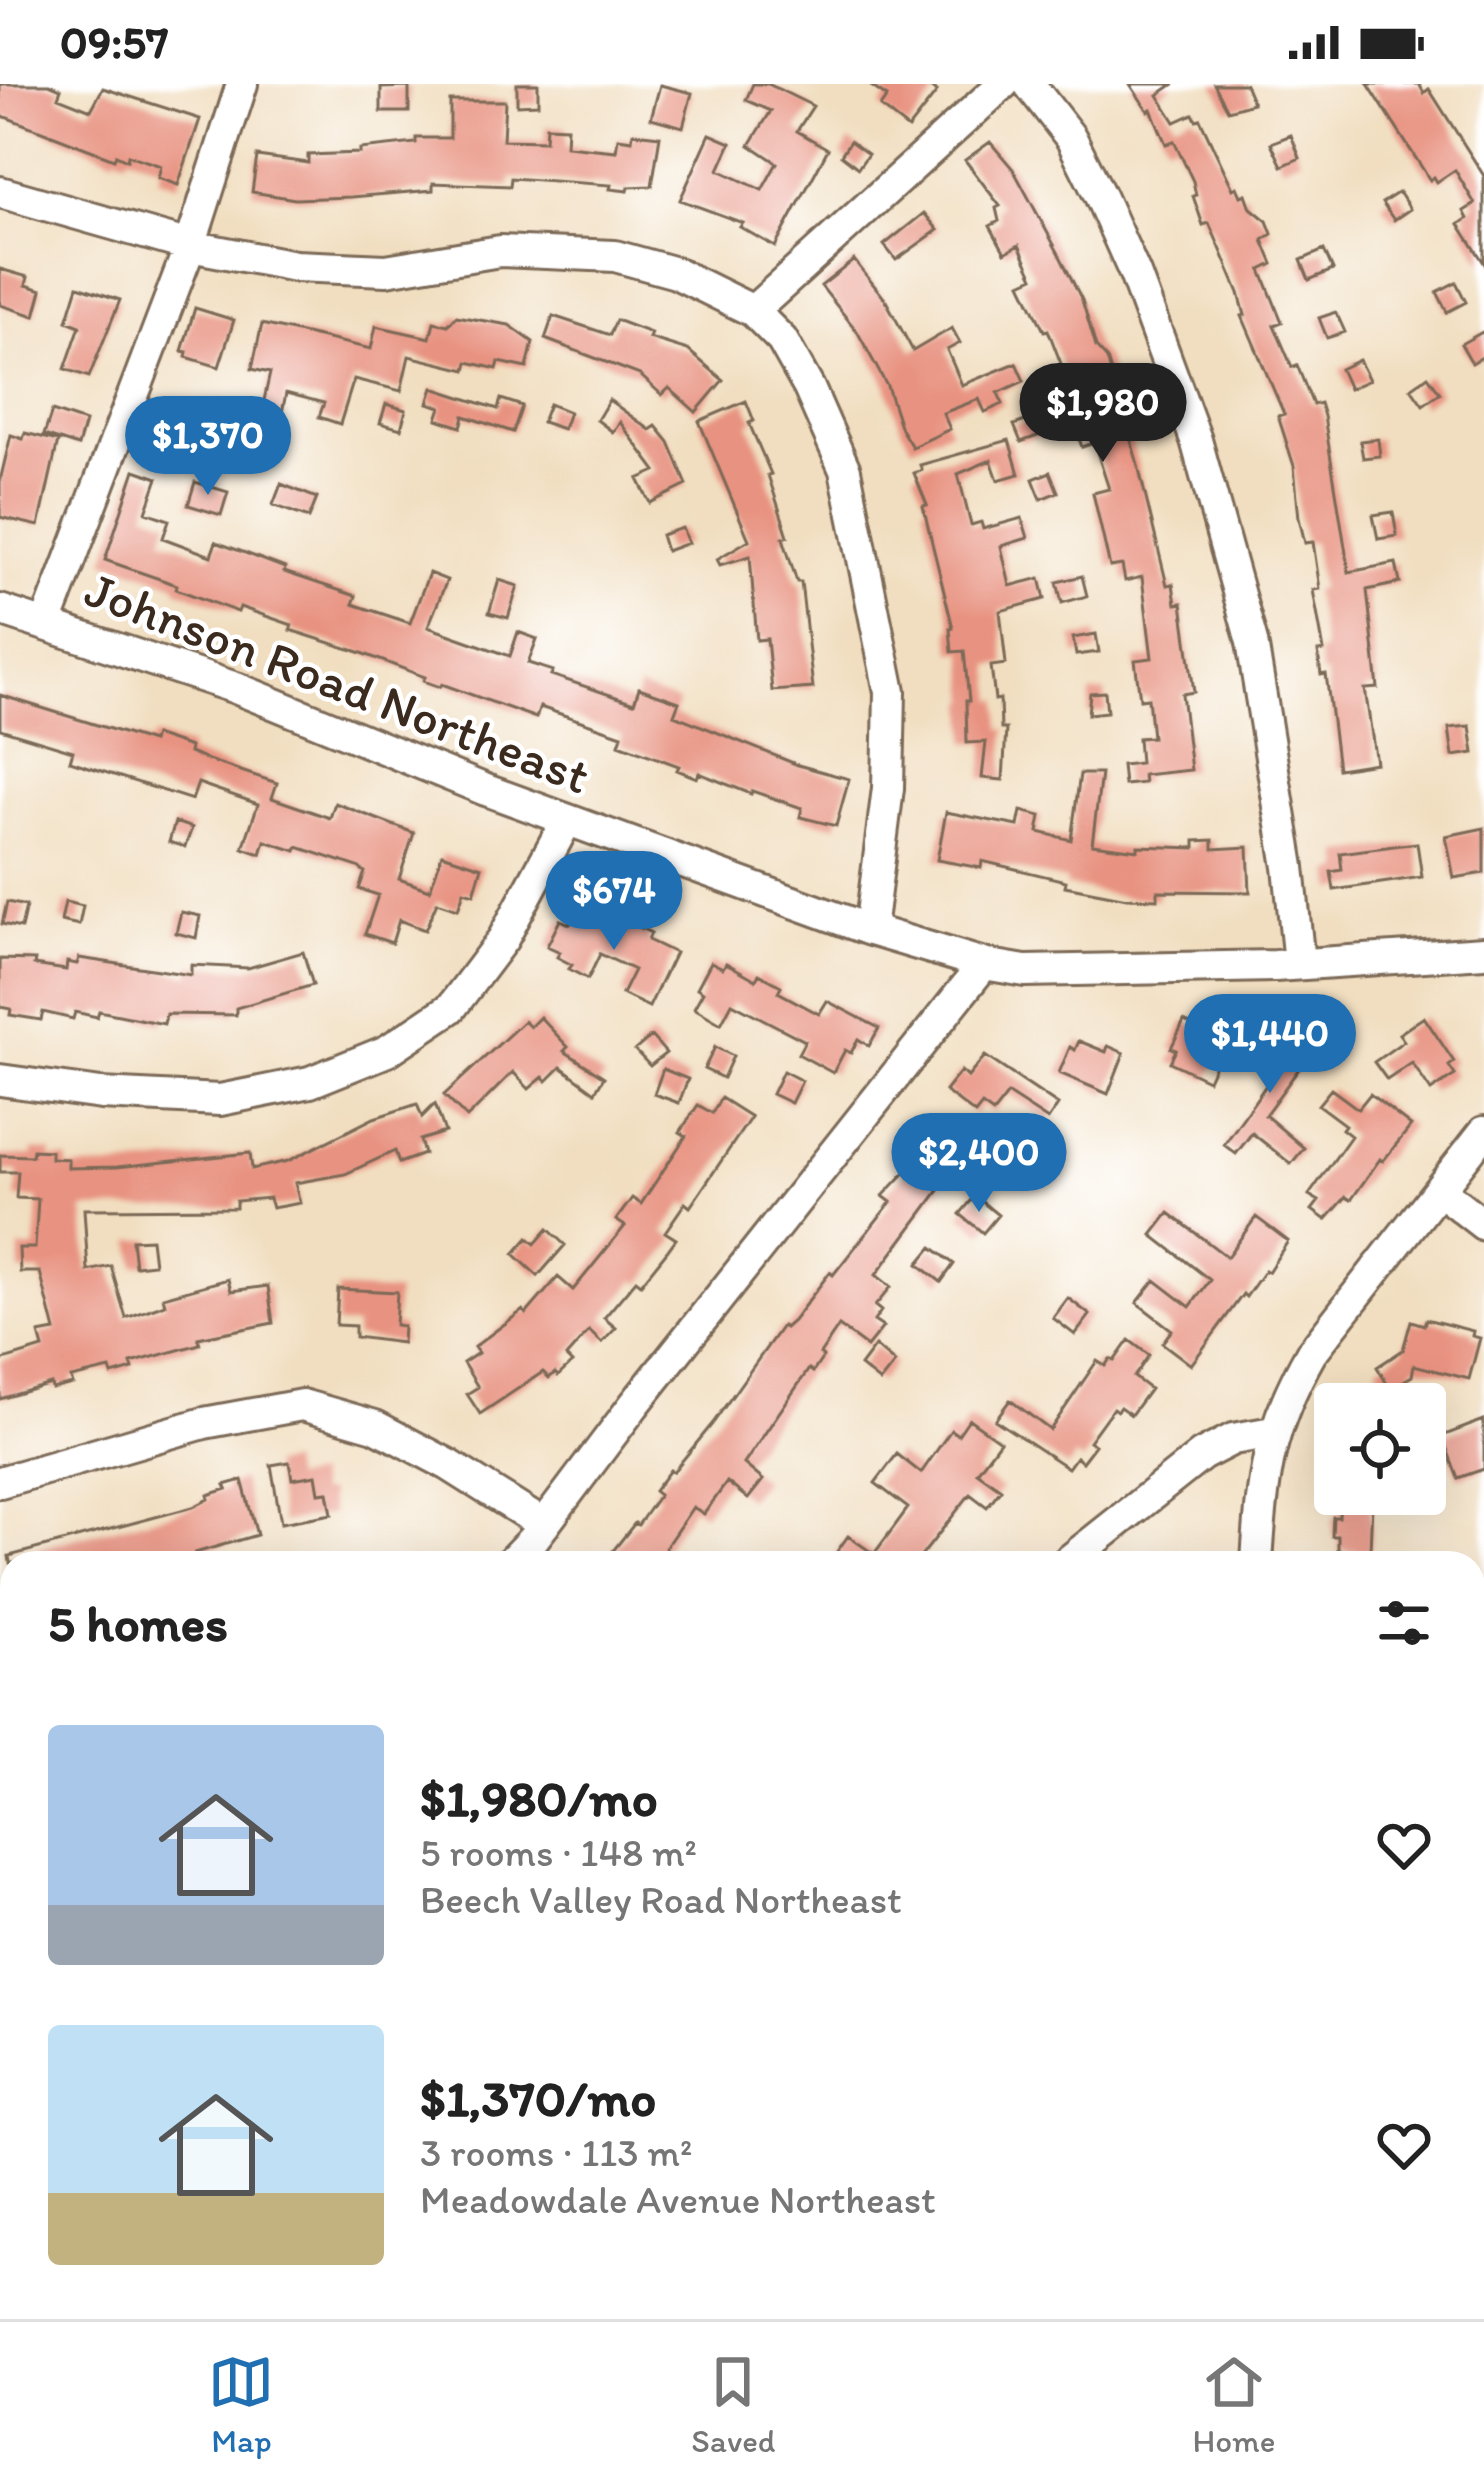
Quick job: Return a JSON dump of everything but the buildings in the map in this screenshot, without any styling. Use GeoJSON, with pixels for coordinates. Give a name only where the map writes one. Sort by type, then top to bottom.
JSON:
{"type":"FeatureCollection","features":[{"type":"Feature","properties":{"kind":"street"},"geometry":{"type":"LineString","coordinates":[[46,624],[190,246],[242,84]]}},
{"type":"Feature","properties":{"kind":"street"},"geometry":{"type":"LineString","coordinates":[[753,311],[1003,84]]}},
{"type":"Feature","properties":{"kind":"street"},"geometry":{"type":"LineString","coordinates":[[1029,84],[1071,138],[1101,198],[1135,274],[1196,440],[1252,642],[1299,963]]}},
{"type":"Feature","properties":{"kind":"street"},"geometry":{"type":"LineString","coordinates":[[0,193],[190,246],[295,266],[386,269],[500,251],[615,256],[676,273],[753,311],[782,340],[845,470],[890,692],[888,788],[870,930]]}},
{"type":"Feature","properties":{"kind":"street","name":"Johnson Road Northeast"},"geometry":{"type":"LineString","coordinates":[[0,610],[236,688],[567,820],[870,930],[984,964],[1025,971],[1476,958]]}},
{"type":"Feature","properties":{"kind":"street"},"geometry":{"type":"LineString","coordinates":[[0,1080],[101,1094],[220,1100],[310,1082],[387,1051],[451,1008],[503,939],[567,820]]}},
{"type":"Feature","properties":{"kind":"street"},"geometry":{"type":"LineString","coordinates":[[521,1551],[984,964]]}},
{"type":"Feature","properties":{"kind":"street"},"geometry":{"type":"LineString","coordinates":[[1258,1551],[1262,1486],[1273,1432],[1289,1391],[1312,1353],[1484,1132]]}},
{"type":"Feature","properties":{"kind":"street"},"geometry":{"type":"LineString","coordinates":[[1438,1190],[1484,1225]]}},
{"type":"Feature","properties":{"kind":"street"},"geometry":{"type":"LineString","coordinates":[[0,1482],[204,1423],[302,1406],[375,1426],[449,1465],[544,1525]]}},
{"type":"Feature","properties":{"kind":"street"},"geometry":{"type":"LineString","coordinates":[[1081,1551],[1202,1455],[1232,1439],[1273,1432]]}}]}
